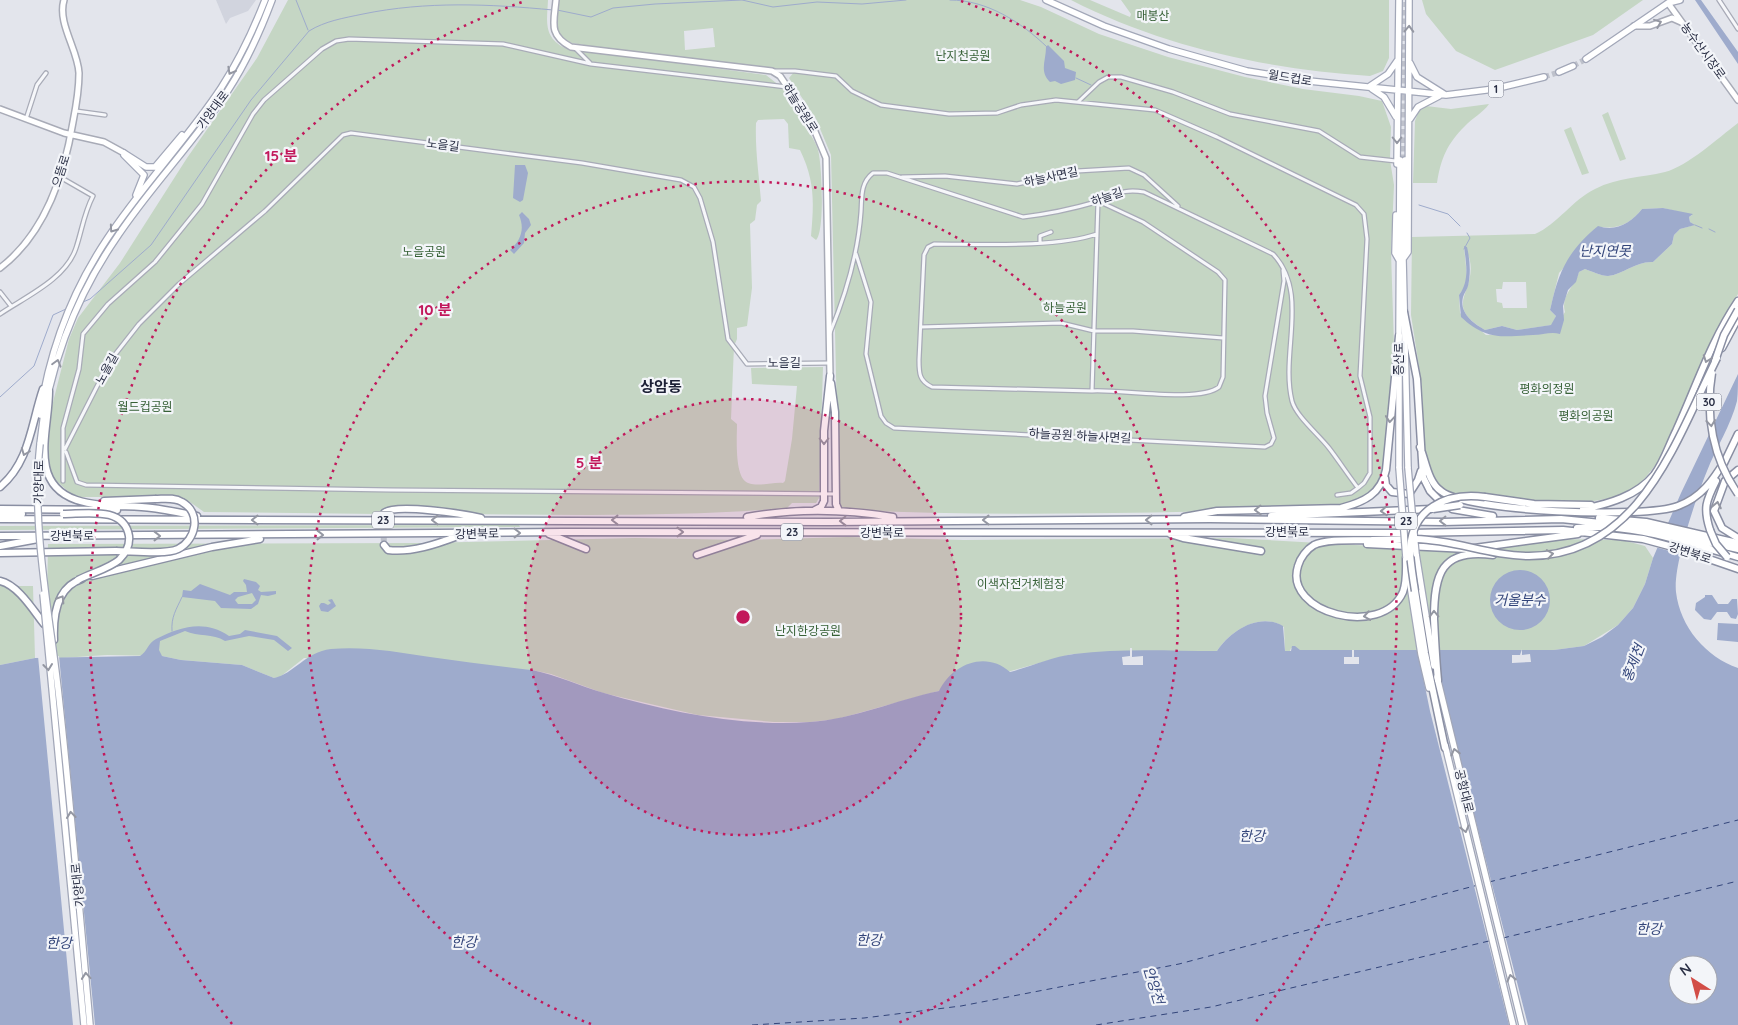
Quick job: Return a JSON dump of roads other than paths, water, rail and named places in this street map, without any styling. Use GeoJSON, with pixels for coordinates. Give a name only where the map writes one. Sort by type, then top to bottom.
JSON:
{"type":"FeatureCollection","features":[{"type":"Feature","properties":{"kind":"highway"},"geometry":{"type":"LineString","coordinates":[[1576,514],[1615,501],[1640,487],[1653,475],[1693,394],[1713,343],[1738,301]]}},
{"type":"Feature","properties":{"kind":"highway","name":"30"},"geometry":{"type":"LineString","coordinates":[[1738,310],[1718,349],[1709,400],[1716,447],[1726,475],[1738,494]]}},
{"type":"Feature","properties":{"kind":"highway"},"geometry":{"type":"LineString","coordinates":[[1404,312],[1417,379],[1422,468],[1430,492],[1443,504]]}},
{"type":"Feature","properties":{"kind":"highway"},"geometry":{"type":"LineString","coordinates":[[1438,680],[1434,595],[1437,578],[1443,568],[1462,555],[1473,553],[1514,558],[1563,551],[1588,543],[1614,526],[1645,496],[1660,473],[1738,318]]}},
{"type":"Feature","properties":{"kind":"highway"},"geometry":{"type":"LineString","coordinates":[[1399,336],[1385,480],[1388,489],[1402,495],[1411,491],[1422,468]]}},
{"type":"Feature","properties":{"kind":"highway"},"geometry":{"type":"LineString","coordinates":[[830,376],[835,410],[839,511]]}},
{"type":"Feature","properties":{"kind":"highway"},"geometry":{"type":"LineString","coordinates":[[815,510],[821,507],[824,494],[825,410],[830,376]]}},
{"type":"Feature","properties":{"kind":"highway"},"geometry":{"type":"LineString","coordinates":[[0,487],[15,472],[25,454],[46,390]]}},
{"type":"Feature","properties":{"kind":"highway"},"geometry":{"type":"LineString","coordinates":[[46,390],[46,468],[54,485],[67,496],[94,505],[158,510],[220,520]]}},
{"type":"Feature","properties":{"kind":"highway"},"geometry":{"type":"LineString","coordinates":[[825,410],[831,408],[835,410]]}},
{"type":"Feature","properties":{"kind":"highway"},"geometry":{"type":"LineString","coordinates":[[1738,434],[1708,499],[1704,512],[1716,544],[1738,568]]}},
{"type":"Feature","properties":{"kind":"highway"},"geometry":{"type":"LineString","coordinates":[[1420,447],[1429,475],[1440,491],[1455,498],[1534,504],[1590,505],[1615,501]]}},
{"type":"Feature","properties":{"kind":"highway"},"geometry":{"type":"LineString","coordinates":[[1445,748],[1425,653],[1414,582],[1411,544],[1418,523],[1435,504],[1454,496],[1576,514],[1648,512],[1667,509],[1687,502],[1712,482],[1726,459]]}},
{"type":"Feature","properties":{"kind":"highway"},"geometry":{"type":"LineString","coordinates":[[1166,520],[1217,511],[1341,508],[1358,504],[1373,494],[1384,480],[1386,470]]}},
{"type":"Feature","properties":{"kind":"highway"},"geometry":{"type":"LineString","coordinates":[[1738,470],[1725,481],[1714,511],[1722,528],[1738,538]]}},
{"type":"Feature","properties":{"kind":"highway"},"geometry":{"type":"LineString","coordinates":[[0,553],[172,551],[189,540],[194,532],[192,513],[188,506],[172,499],[78,500]]}},
{"type":"Feature","properties":{"kind":"highway"},"geometry":{"type":"LineString","coordinates":[[1250,519],[1286,514],[1433,509],[1486,500]]}},
{"type":"Feature","properties":{"kind":"highway"},"geometry":{"type":"LineString","coordinates":[[0,509],[158,510]]}},
{"type":"Feature","properties":{"kind":"highway"},"geometry":{"type":"LineString","coordinates":[[384,513],[392,510],[447,511],[495,521]]}},
{"type":"Feature","properties":{"kind":"highway"},"geometry":{"type":"LineString","coordinates":[[734,520],[776,512],[815,510],[839,511],[909,520]]}},
{"type":"Feature","properties":{"kind":"highway"},"geometry":{"type":"LineString","coordinates":[[1452,510],[1470,514],[1519,519]]}},
{"type":"Feature","properties":{"kind":"highway"},"geometry":{"type":"LineString","coordinates":[[1576,514],[1706,542],[1738,543]]}},
{"type":"Feature","properties":{"kind":"highway","name":"강변북로"},"geometry":{"type":"LineString","coordinates":[[1551,519],[1576,514]]}},
{"type":"Feature","properties":{"kind":"highway"},"geometry":{"type":"LineString","coordinates":[[0,515],[113,515],[125,525],[128,533],[128,549],[119,560],[78,580],[63,594],[54,611],[54,663]]}},
{"type":"Feature","properties":{"kind":"highway","name":"강변북로"},"geometry":{"type":"LineString","coordinates":[[0,519],[734,520],[829,522],[1250,519],[1443,522],[1551,519],[1644,530],[1706,558],[1738,568]]}},
{"type":"Feature","properties":{"kind":"highway"},"geometry":{"type":"LineString","coordinates":[[1563,530],[1593,526],[1644,530],[1706,542],[1738,557]]}},
{"type":"Feature","properties":{"kind":"highway","name":"강변북로"},"geometry":{"type":"LineString","coordinates":[[0,536],[278,536],[545,532],[1410,533],[1644,530]]}},
{"type":"Feature","properties":{"kind":"highway"},"geometry":{"type":"LineString","coordinates":[[545,532],[586,549]]}},
{"type":"Feature","properties":{"kind":"highway"},"geometry":{"type":"LineString","coordinates":[[697,555],[713,548],[765,532]]}},
{"type":"Feature","properties":{"kind":"highway"},"geometry":{"type":"LineString","coordinates":[[1166,532],[1182,538],[1261,551]]}},
{"type":"Feature","properties":{"kind":"highway"},"geometry":{"type":"LineString","coordinates":[[1321,532],[1338,538],[1375,540]]}},
{"type":"Feature","properties":{"kind":"highway"},"geometry":{"type":"LineString","coordinates":[[1341,542],[1467,549],[1589,532]]}},
{"type":"Feature","properties":{"kind":"highway"},"geometry":{"type":"LineString","coordinates":[[384,545],[388,550],[397,552],[437,544],[462,534]]}},
{"type":"Feature","properties":{"kind":"highway"},"geometry":{"type":"LineString","coordinates":[[0,546],[58,536]]}},
{"type":"Feature","properties":{"kind":"highway"},"geometry":{"type":"LineString","coordinates":[[78,580],[213,547],[278,536]]}},
{"type":"Feature","properties":{"kind":"highway"},"geometry":{"type":"LineString","coordinates":[[1406,558],[1406,579],[1398,600],[1382,612],[1372,616],[1341,616],[1313,603],[1304,595],[1297,579],[1299,560],[1314,546],[1321,543],[1375,540],[1439,540],[1492,552],[1530,556]]}},
{"type":"Feature","properties":{"kind":"highway","name":"강변북로"},"geometry":{"type":"LineString","coordinates":[[1706,542],[1738,549]]}},
{"type":"Feature","properties":{"kind":"highway"},"geometry":{"type":"LineString","coordinates":[[1,581],[24,599],[44,624]]}},
{"type":"Feature","properties":{"kind":"main road","name":"가양대로"},"geometry":{"type":"LineString","coordinates":[[84,1025],[44,624],[34,488],[46,390],[54,349],[73,298],[99,252],[126,212],[213,100],[254,28],[265,0]]}},
{"type":"Feature","properties":{"kind":"main road","name":"가양대로"},"geometry":{"type":"LineString","coordinates":[[90,1025],[38,503],[39,453],[46,390],[74,314],[98,267],[126,224],[223,98],[261,29],[272,0]]}},
{"type":"Feature","properties":{"kind":"main road"},"geometry":{"type":"LineString","coordinates":[[261,29],[276,0]]}},
{"type":"Feature","properties":{"kind":"main road","name":"월드컵로"},"geometry":{"type":"LineString","coordinates":[[1046,0],[1104,26],[1169,49],[1247,71],[1309,81],[1446,96],[1494,90],[1544,77]]}},
{"type":"Feature","properties":{"kind":"main road"},"geometry":{"type":"LineString","coordinates":[[1586,59],[1668,3],[1680,0]]}},
{"type":"Feature","properties":{"kind":"main road"},"geometry":{"type":"LineString","coordinates":[[1401,259],[1408,252],[1409,92],[1404,1]]}},
{"type":"Feature","properties":{"kind":"main road","name":"증산로"},"geometry":{"type":"LineString","coordinates":[[1404,1],[1398,60],[1397,122],[1401,160],[1399,468],[1406,558]]}},
{"type":"Feature","properties":{"kind":"main road"},"geometry":{"type":"LineString","coordinates":[[1408,56],[1417,77],[1446,96]]}},
{"type":"Feature","properties":{"kind":"main road"},"geometry":{"type":"LineString","coordinates":[[1397,122],[1392,108],[1384,97],[1368,87],[1388,74],[1398,60]]}},
{"type":"Feature","properties":{"kind":"main road"},"geometry":{"type":"LineString","coordinates":[[1559,72],[1573,66]]}},
{"type":"Feature","properties":{"kind":"main road"},"geometry":{"type":"LineString","coordinates":[[1409,123],[1414,111],[1423,104],[1446,96]]}},
{"type":"Feature","properties":{"kind":"main road"},"geometry":{"type":"LineString","coordinates":[[123,153],[146,168],[154,167],[197,114],[213,100]]}},
{"type":"Feature","properties":{"kind":"main road"},"geometry":{"type":"LineString","coordinates":[[123,153],[144,176],[142,185],[126,212]]}},
{"type":"Feature","properties":{"kind":"main road","name":"증산로"},"geometry":{"type":"LineString","coordinates":[[1401,259],[1408,468],[1416,554]]}},
{"type":"Feature","properties":{"kind":"main road","name":"공항대로"},"geometry":{"type":"LineString","coordinates":[[1416,554],[1438,680],[1522,1025]]}},
{"type":"Feature","properties":{"kind":"main road","name":"공항대로"},"geometry":{"type":"LineString","coordinates":[[1406,558],[1421,654],[1513,1025]]}},
{"type":"Feature","properties":{"kind":"street","name":"으뜸로"},"geometry":{"type":"LineString","coordinates":[[0,268],[28,240],[46,210],[60,177],[71,135],[79,74],[76,56],[63,13],[64,0]]}},
{"type":"Feature","properties":{"kind":"street","name":"하늘공원로"},"geometry":{"type":"LineString","coordinates":[[556,0],[555,34],[560,41],[575,47],[772,71],[780,76],[811,122],[826,158],[830,376]]}},
{"type":"Feature","properties":{"kind":"street"},"geometry":{"type":"LineString","coordinates":[[1718,0],[1738,29]]}},
{"type":"Feature","properties":{"kind":"street","name":"농수산시장로"},"geometry":{"type":"LineString","coordinates":[[1668,3],[1738,100]]}},
{"type":"Feature","properties":{"kind":"street"},"geometry":{"type":"LineString","coordinates":[[1634,26],[1650,26],[1672,18],[1682,23]]}},
{"type":"Feature","properties":{"kind":"street"},"geometry":{"type":"LineString","coordinates":[[63,481],[65,449],[63,428],[79,369],[83,334],[108,304],[155,262],[202,204],[253,114],[264,100],[322,48],[336,41],[349,39],[503,44],[591,64],[787,87]]}},
{"type":"Feature","properties":{"kind":"street"},"geometry":{"type":"LineString","coordinates":[[575,47],[591,64]]}},
{"type":"Feature","properties":{"kind":"street"},"geometry":{"type":"LineString","coordinates":[[772,71],[795,71],[836,76],[852,91],[880,105],[948,114],[997,113],[1041,100],[1079,101],[1155,110],[1343,198],[1360,209],[1366,222],[1367,248],[1360,376],[1370,417],[1370,473],[1364,484],[1351,493],[1337,495]]}},
{"type":"Feature","properties":{"kind":"street"},"geometry":{"type":"LineString","coordinates":[[26,120],[37,85],[46,73]]}},
{"type":"Feature","properties":{"kind":"street"},"geometry":{"type":"LineString","coordinates":[[1079,101],[1099,82],[1108,78],[1121,78],[1173,92],[1230,114],[1319,131],[1360,157],[1401,160]]}},
{"type":"Feature","properties":{"kind":"street"},"geometry":{"type":"LineString","coordinates":[[0,111],[71,135],[104,142],[123,153]]}},
{"type":"Feature","properties":{"kind":"street"},"geometry":{"type":"LineString","coordinates":[[75,111],[105,115]]}},
{"type":"Feature","properties":{"kind":"street","name":"노을길"},"geometry":{"type":"LineString","coordinates":[[65,449],[110,361],[138,324],[179,284],[265,211],[332,144],[344,135],[352,133],[582,163],[681,180],[694,187],[700,198],[714,242],[728,339],[747,364],[830,363]]}},
{"type":"Feature","properties":{"kind":"street","name":"하늘사면길"},"geometry":{"type":"LineString","coordinates":[[902,178],[945,176],[1018,184],[1077,170],[1129,168],[1144,175],[1184,212]]}},
{"type":"Feature","properties":{"kind":"street","name":"하늘길"},"geometry":{"type":"LineString","coordinates":[[829,336],[842,304],[856,253],[864,183],[867,178],[879,172],[1023,216],[1044,215],[1098,201],[1129,189],[1144,192],[1273,254],[1283,267],[1289,279],[1292,292],[1289,350],[1292,401],[1296,412],[1329,448],[1358,488]]}},
{"type":"Feature","properties":{"kind":"street"},"geometry":{"type":"LineString","coordinates":[[0,314],[57,275],[76,250],[82,220],[92,196],[60,177]]}},
{"type":"Feature","properties":{"kind":"street"},"geometry":{"type":"LineString","coordinates":[[1092,391],[1094,331],[1097,234],[1098,201],[1143,222],[1222,275],[1226,286],[1222,377],[1221,383],[1214,390],[1168,394],[932,387],[924,383],[920,375],[921,327],[924,255],[928,247],[934,244],[1040,242],[1086,238],[1097,234]]}},
{"type":"Feature","properties":{"kind":"street"},"geometry":{"type":"LineString","coordinates":[[1040,242],[1040,236],[1051,232]]}},
{"type":"Feature","properties":{"kind":"street","name":"하늘공원 하늘사면길"},"geometry":{"type":"LineString","coordinates":[[856,253],[871,302],[866,354],[881,416],[886,423],[894,428],[1265,447],[1271,444],[1274,438],[1267,413],[1265,396],[1284,281],[1283,267]]}},
{"type":"Feature","properties":{"kind":"street"},"geometry":{"type":"LineString","coordinates":[[0,292],[11,306]]}},
{"type":"Feature","properties":{"kind":"street"},"geometry":{"type":"LineString","coordinates":[[921,327],[1061,324],[1094,331],[1134,331],[1224,338]]}},
{"type":"Feature","properties":{"kind":"street"},"geometry":{"type":"LineString","coordinates":[[65,449],[77,482],[86,485],[837,494]]}},
{"type":"Feature","properties":{"kind":"water"},"geometry":{"type":"Polygon","coordinates":[[[1695,0],[1701,0],[1738,52],[1738,64],[1695,0]]]}},
{"type":"Feature","properties":{"kind":"water"},"geometry":{"type":"Polygon","coordinates":[[[1048,45],[1064,61],[1065,68],[1076,72],[1075,80],[1061,84],[1055,81],[1050,82],[1044,70],[1046,47],[1048,45]]]}},
{"type":"Feature","properties":{"kind":"water"},"geometry":{"type":"Polygon","coordinates":[[[515,165],[525,165],[528,173],[523,200],[520,202],[513,198],[515,165]]]}},
{"type":"Feature","properties":{"kind":"water","name":"난지연못"},"geometry":{"type":"Polygon","coordinates":[[[1663,208],[1693,214],[1689,217],[1690,222],[1695,225],[1680,229],[1674,235],[1672,244],[1653,262],[1641,263],[1608,276],[1585,269],[1579,272],[1576,282],[1568,290],[1563,306],[1564,320],[1560,334],[1494,335],[1478,330],[1461,317],[1459,295],[1466,278],[1464,246],[1467,247],[1470,271],[1468,286],[1462,303],[1465,313],[1472,321],[1485,330],[1502,326],[1517,330],[1551,325],[1556,316],[1550,310],[1562,271],[1572,252],[1588,235],[1598,226],[1611,228],[1623,225],[1642,209],[1663,208]]]}},
{"type":"Feature","properties":{"kind":"water"},"geometry":{"type":"Polygon","coordinates":[[[522,212],[529,219],[531,225],[525,233],[524,243],[514,254],[510,250],[521,234],[522,225],[519,215],[522,212]]]}},
{"type":"Feature","properties":{"kind":"water","name":"한강"},"geometry":{"type":"Polygon","coordinates":[[[1738,374],[1737,401],[1707,471],[1686,532],[1678,566],[1676,592],[1678,605],[1683,617],[1696,639],[1715,656],[1738,668],[1738,1025],[0,1025],[0,665],[35,658],[140,656],[156,639],[183,628],[201,626],[220,631],[229,636],[240,634],[245,630],[277,636],[292,648],[288,651],[274,640],[249,636],[225,641],[216,637],[185,631],[160,641],[159,650],[162,656],[181,660],[242,665],[274,678],[281,676],[307,658],[322,651],[343,648],[380,650],[532,670],[604,693],[680,712],[758,722],[810,722],[843,717],[939,691],[952,674],[970,663],[980,661],[991,662],[1001,665],[1010,672],[1058,657],[1092,652],[1145,650],[1217,651],[1237,631],[1255,622],[1264,621],[1274,622],[1283,626],[1285,651],[1291,651],[1292,646],[1300,650],[1554,650],[1584,646],[1602,637],[1618,625],[1633,608],[1645,584],[1653,558],[1681,493],[1738,374]]]}},
{"type":"Feature","properties":{"kind":"water","name":"거울분수"},"geometry":{"type":"Polygon","coordinates":[[[1520,570],[1537,575],[1545,583],[1550,600],[1545,617],[1537,625],[1520,630],[1503,625],[1495,617],[1490,600],[1495,583],[1503,575],[1520,570]]]}},
{"type":"Feature","properties":{"kind":"water"},"geometry":{"type":"Polygon","coordinates":[[[244,579],[256,582],[260,586],[258,590],[261,592],[276,591],[276,594],[261,595],[258,604],[251,609],[221,608],[215,601],[182,597],[183,590],[191,591],[200,584],[230,595],[234,592],[247,592],[244,579]],[[252,593],[238,597],[235,600],[238,604],[252,604],[256,600],[252,593]]]}},
{"type":"Feature","properties":{"kind":"water"},"geometry":{"type":"Polygon","coordinates":[[[1705,595],[1712,595],[1718,604],[1728,604],[1732,599],[1737,599],[1738,614],[1736,619],[1731,618],[1727,612],[1717,612],[1711,620],[1704,619],[1695,610],[1696,603],[1705,595]]]}},
{"type":"Feature","properties":{"kind":"water"},"geometry":{"type":"Polygon","coordinates":[[[332,599],[336,606],[328,612],[321,611],[319,606],[321,603],[328,605],[331,603],[328,600],[332,599]]]}},
{"type":"Feature","properties":{"kind":"water"},"geometry":{"type":"Polygon","coordinates":[[[1718,623],[1738,624],[1738,642],[1717,640],[1718,623]]]}},
{"type":"Feature","properties":{"kind":"waterway"},"geometry":{"type":"LineString","coordinates":[[296,0],[308,30]]}},
{"type":"Feature","properties":{"kind":"waterway"},"geometry":{"type":"LineString","coordinates":[[557,10],[591,17],[613,8],[655,4],[742,0],[773,7],[817,2],[862,4],[906,0]]}},
{"type":"Feature","properties":{"kind":"waterway"},"geometry":{"type":"LineString","coordinates":[[950,0],[977,4],[1003,14],[1026,29],[1047,47]]}},
{"type":"Feature","properties":{"kind":"waterway"},"geometry":{"type":"LineString","coordinates":[[83,302],[90,299],[151,245],[251,100],[309,31],[342,18],[410,7],[482,5],[553,10]]}},
{"type":"Feature","properties":{"kind":"waterway"},"geometry":{"type":"LineString","coordinates":[[1076,78],[1091,85]]}},
{"type":"Feature","properties":{"kind":"waterway"},"geometry":{"type":"LineString","coordinates":[[1419,205],[1448,214],[1460,226]]}},
{"type":"Feature","properties":{"kind":"waterway"},"geometry":{"type":"LineString","coordinates":[[1695,225],[1702,228]]}},
{"type":"Feature","properties":{"kind":"waterway"},"geometry":{"type":"LineString","coordinates":[[1709,229],[1715,232]]}},
{"type":"Feature","properties":{"kind":"waterway"},"geometry":{"type":"LineString","coordinates":[[1464,249],[1470,238],[1467,233]]}},
{"type":"Feature","properties":{"kind":"waterway"},"geometry":{"type":"LineString","coordinates":[[0,397],[34,366],[53,315],[66,309]]}},
{"type":"Feature","properties":{"kind":"waterway"},"geometry":{"type":"LineString","coordinates":[[172,631],[173,618],[182,597]]}},
{"type":"Feature","properties":{"kind":"tunnel"},"geometry":{"type":"LineString","coordinates":[[1405,160],[1406,2]]}},
{"type":"Feature","properties":{"kind":"tunnel"},"geometry":{"type":"LineString","coordinates":[[1400,160],[1402,9]]}},
{"type":"Feature","properties":{"kind":"tunnel"},"geometry":{"type":"LineString","coordinates":[[1573,66],[1586,59]]}},
{"type":"Feature","properties":{"kind":"tunnel"},"geometry":{"type":"LineString","coordinates":[[1544,77],[1559,72]]}},
{"type":"Feature","properties":{"kind":"tunnel"},"geometry":{"type":"LineString","coordinates":[[383,517],[384,545]]}},
{"type":"Feature","properties":{"kind":"district","name":"상암동"},"geometry":{"type":"Point","coordinates":[661,387]}},
{"type":"Feature","properties":{"kind":"park label","name":"매봉산"},"geometry":{"type":"Point","coordinates":[1153,16]}},
{"type":"Feature","properties":{"kind":"park label","name":"난지천공원"},"geometry":{"type":"Point","coordinates":[963,56]}},
{"type":"Feature","properties":{"kind":"park label","name":"노을공원"},"geometry":{"type":"Point","coordinates":[424,252]}},
{"type":"Feature","properties":{"kind":"park label","name":"하늘공원"},"geometry":{"type":"Point","coordinates":[1065,308]}},
{"type":"Feature","properties":{"kind":"park label","name":"평화의정원"},"geometry":{"type":"Point","coordinates":[1547,389]}},
{"type":"Feature","properties":{"kind":"park label","name":"월드컵공원"},"geometry":{"type":"Point","coordinates":[145,407]}},
{"type":"Feature","properties":{"kind":"park label","name":"평화의공원"},"geometry":{"type":"Point","coordinates":[1586,416]}},
{"type":"Feature","properties":{"kind":"park label","name":"이색자전거체험장"},"geometry":{"type":"Point","coordinates":[1021,584]}},
{"type":"Feature","properties":{"kind":"park label","name":"난지한강공원"},"geometry":{"type":"Point","coordinates":[808,631]}},
{"type":"Feature","properties":{"kind":"water label","name":"홍제천"},"geometry":{"type":"Point","coordinates":[1633,663]}},
{"type":"Feature","properties":{"kind":"water label","name":"안양천"},"geometry":{"type":"Point","coordinates":[1154,985]}}]}
